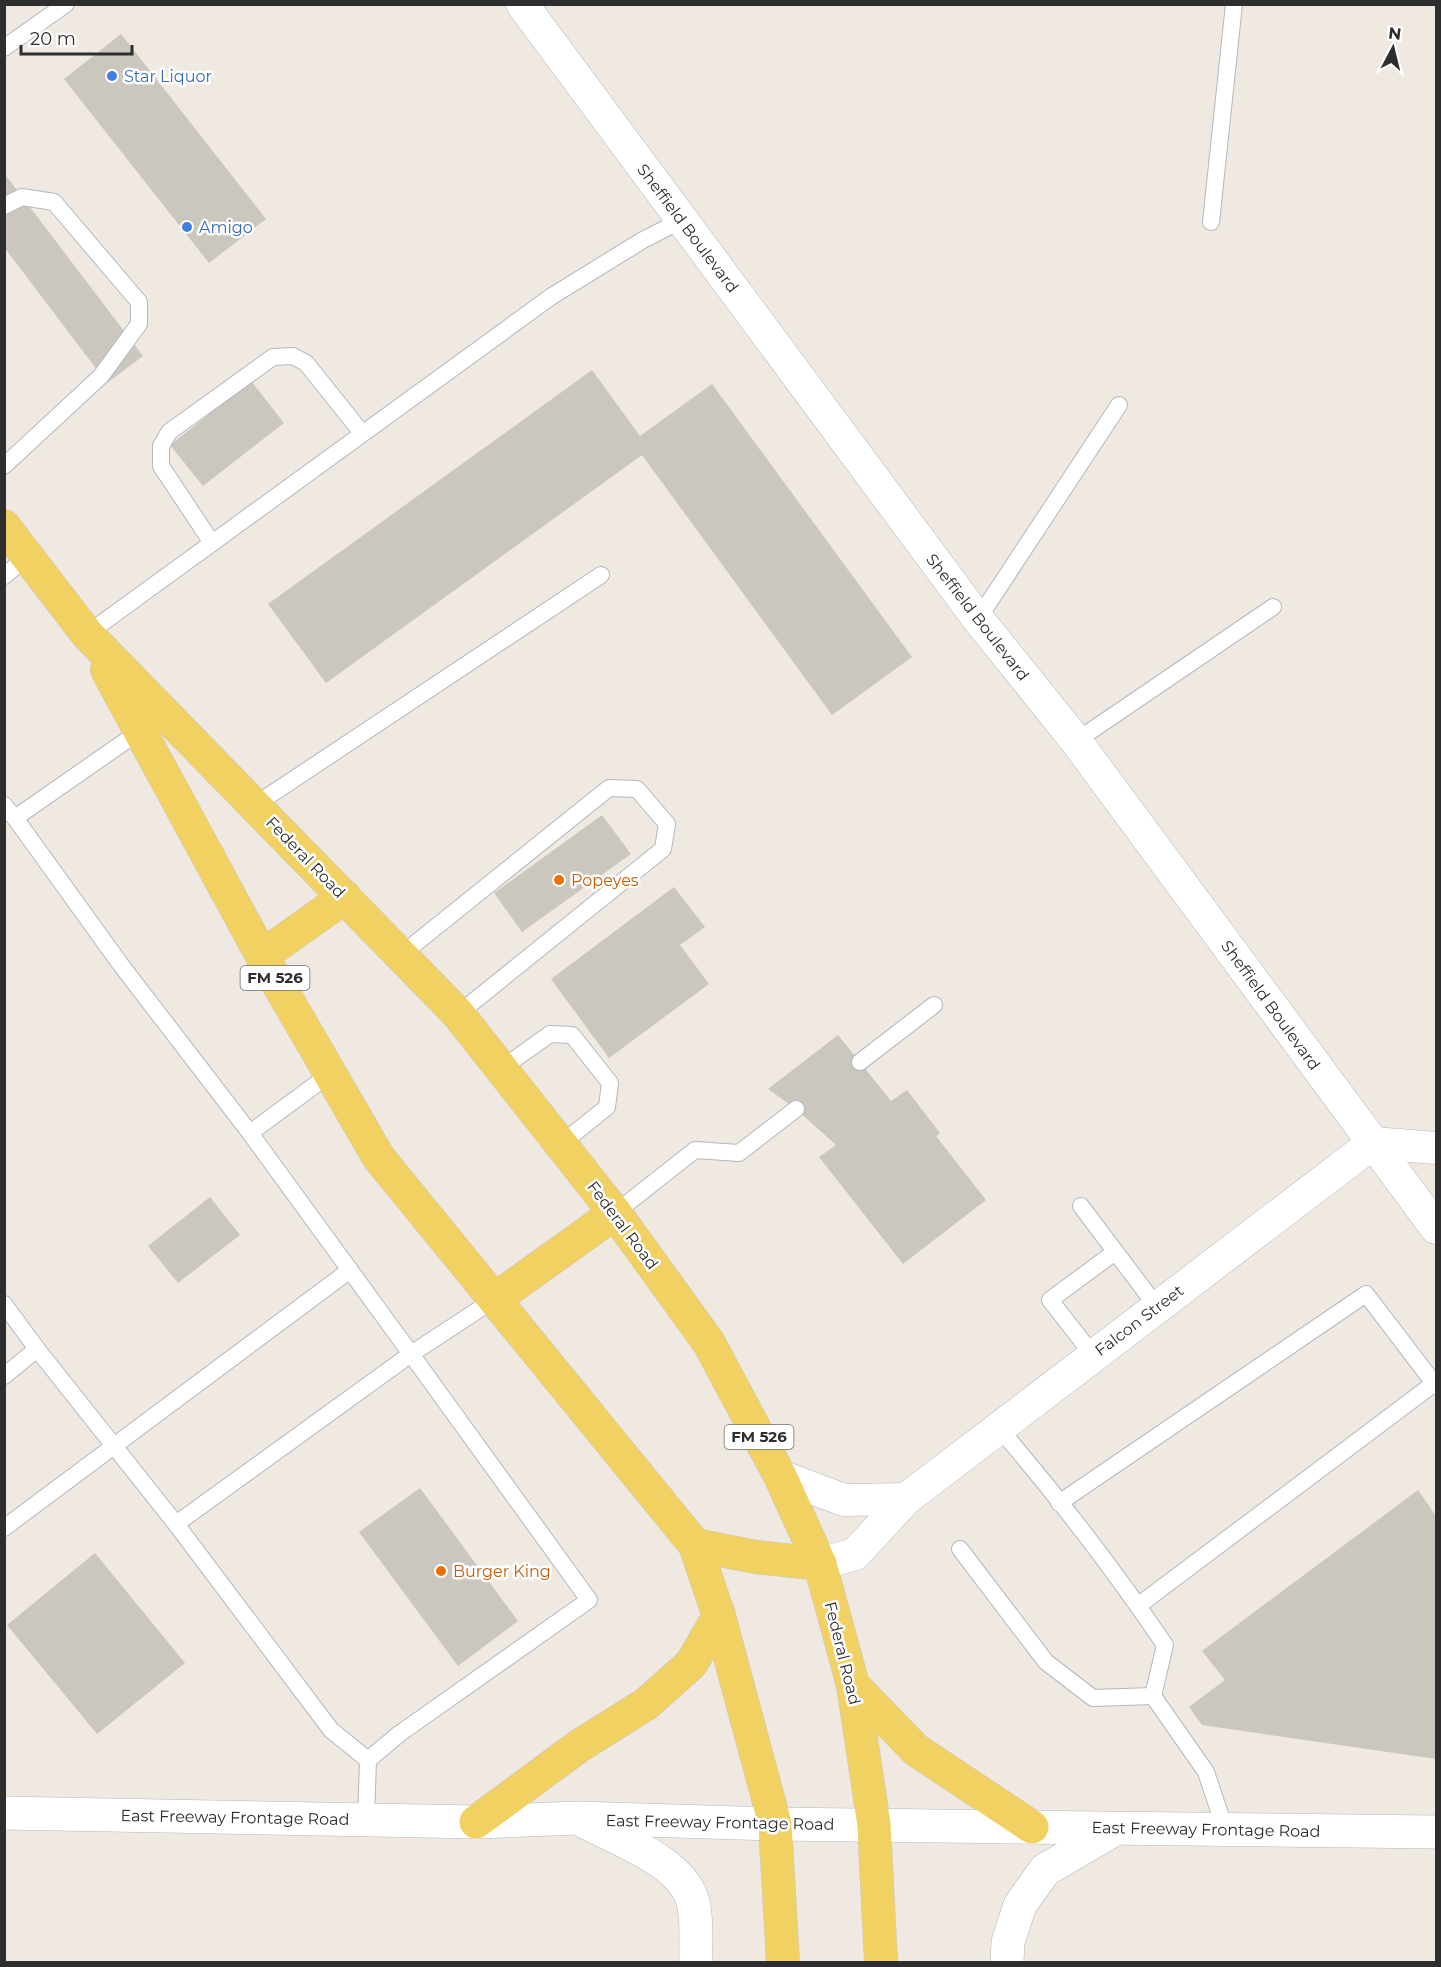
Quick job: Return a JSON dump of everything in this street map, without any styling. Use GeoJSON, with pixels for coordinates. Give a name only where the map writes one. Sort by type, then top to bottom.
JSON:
{"type":"FeatureCollection","features":[{"type":"Feature","properties":{"kind":"main road","name":"Federal Road"},"geometry":{"type":"LineString","coordinates":[[4,526],[16,566],[87,634],[458,1014],[615,1213],[710,1343],[780,1476],[820,1564],[853,1686],[874,1825],[881,1962]]}},
{"type":"Feature","properties":{"kind":"main road","name":"Federal Road"},"geometry":{"type":"LineString","coordinates":[[87,634],[262,956],[379,1158],[695,1545],[719,1616],[775,1824],[783,1962]]}},
{"type":"Feature","properties":{"kind":"main road"},"geometry":{"type":"LineString","coordinates":[[262,956],[345,897]]}},
{"type":"Feature","properties":{"kind":"main road"},"geometry":{"type":"LineString","coordinates":[[495,1299],[615,1213]]}},
{"type":"Feature","properties":{"kind":"main road"},"geometry":{"type":"LineString","coordinates":[[695,1545],[756,1557],[820,1564]]}},
{"type":"Feature","properties":{"kind":"main road"},"geometry":{"type":"LineString","coordinates":[[476,1821],[579,1746],[646,1704],[691,1664],[719,1616]]}},
{"type":"Feature","properties":{"kind":"main road"},"geometry":{"type":"LineString","coordinates":[[853,1686],[916,1750],[1032,1827]]}},
{"type":"Feature","properties":{"kind":"main road","name":"East Freeway Frontage Road"},"geometry":{"type":"LineString","coordinates":[[4,1812],[476,1821],[577,1818],[775,1824],[1437,1832]]}},
{"type":"Feature","properties":{"kind":"main road"},"geometry":{"type":"LineString","coordinates":[[577,1818],[664,1863],[682,1881],[693,1902],[696,1962]]}},
{"type":"Feature","properties":{"kind":"main road"},"geometry":{"type":"LineString","coordinates":[[1007,1962],[1008,1942],[1020,1905],[1045,1870],[1117,1828]]}},
{"type":"Feature","properties":{"kind":"street","name":"Sheffield Boulevard"},"geometry":{"type":"LineString","coordinates":[[522,4],[978,619],[1076,741],[1437,1228]]}},
{"type":"Feature","properties":{"kind":"street"},"geometry":{"type":"LineString","coordinates":[[1373,1143],[1437,1148]]}},
{"type":"Feature","properties":{"kind":"street","name":"Falcon Street"},"geometry":{"type":"LineString","coordinates":[[820,1564],[855,1554],[906,1498],[1373,1143]]}},
{"type":"Feature","properties":{"kind":"street"},"geometry":{"type":"LineString","coordinates":[[780,1476],[844,1500],[906,1498]]}},
{"type":"Feature","properties":{"kind":"lane"},"geometry":{"type":"LineString","coordinates":[[4,48],[66,4]]}},
{"type":"Feature","properties":{"kind":"lane"},"geometry":{"type":"LineString","coordinates":[[1211,222],[1234,4]]}},
{"type":"Feature","properties":{"kind":"lane"},"geometry":{"type":"LineString","coordinates":[[4,206],[22,197],[54,202],[139,302],[139,324],[101,376],[4,466]]}},
{"type":"Feature","properties":{"kind":"lane"},"geometry":{"type":"LineString","coordinates":[[87,634],[552,296],[643,240],[682,220]]}},
{"type":"Feature","properties":{"kind":"lane"},"geometry":{"type":"LineString","coordinates":[[212,543],[161,466],[161,446],[169,432],[273,357],[293,356],[306,363],[363,433]]}},
{"type":"Feature","properties":{"kind":"lane"},"geometry":{"type":"LineString","coordinates":[[978,619],[1119,405]]}},
{"type":"Feature","properties":{"kind":"lane"},"geometry":{"type":"LineString","coordinates":[[255,805],[601,575]]}},
{"type":"Feature","properties":{"kind":"lane"},"geometry":{"type":"LineString","coordinates":[[1076,741],[1273,607]]}},
{"type":"Feature","properties":{"kind":"lane"},"geometry":{"type":"LineString","coordinates":[[140,730],[10,811],[128,974],[250,1133],[589,1600],[399,1734],[368,1760],[366,1819]]}},
{"type":"Feature","properties":{"kind":"lane"},"geometry":{"type":"LineString","coordinates":[[401,955],[609,788],[638,789],[667,824],[663,849],[458,1014]]}},
{"type":"Feature","properties":{"kind":"lane"},"geometry":{"type":"LineString","coordinates":[[860,1062],[934,1005]]}},
{"type":"Feature","properties":{"kind":"lane"},"geometry":{"type":"LineString","coordinates":[[501,1069],[550,1034],[572,1035],[610,1083],[606,1107],[561,1144]]}},
{"type":"Feature","properties":{"kind":"lane"},"geometry":{"type":"LineString","coordinates":[[250,1133],[330,1074]]}},
{"type":"Feature","properties":{"kind":"lane"},"geometry":{"type":"LineString","coordinates":[[615,1213],[695,1150],[739,1153],[796,1109]]}},
{"type":"Feature","properties":{"kind":"lane"},"geometry":{"type":"LineString","coordinates":[[1081,1206],[1157,1307]]}},
{"type":"Feature","properties":{"kind":"lane"},"geometry":{"type":"LineString","coordinates":[[1093,1355],[1050,1300],[1115,1252]]}},
{"type":"Feature","properties":{"kind":"lane"},"geometry":{"type":"LineString","coordinates":[[4,1528],[115,1448],[350,1270]]}},
{"type":"Feature","properties":{"kind":"lane"},"geometry":{"type":"LineString","coordinates":[[1059,1503],[1366,1294],[1436,1383],[1139,1605]]}},
{"type":"Feature","properties":{"kind":"lane"},"geometry":{"type":"LineString","coordinates":[[176,1524],[411,1354],[495,1299]]}},
{"type":"Feature","properties":{"kind":"lane"},"geometry":{"type":"LineString","coordinates":[[4,1304],[37,1350],[176,1524],[331,1730],[368,1760]]}},
{"type":"Feature","properties":{"kind":"lane"},"geometry":{"type":"LineString","coordinates":[[4,1376],[37,1350]]}},
{"type":"Feature","properties":{"kind":"lane"},"geometry":{"type":"LineString","coordinates":[[999,1428],[1139,1605],[1165,1645],[1153,1695],[1206,1772],[1225,1830]]}},
{"type":"Feature","properties":{"kind":"lane"},"geometry":{"type":"LineString","coordinates":[[960,1549],[1047,1662],[1093,1698],[1153,1695]]}},
{"type":"Feature","properties":{"kind":"building"},"geometry":{"type":"Polygon","coordinates":[[[121,34],[266,219],[209,263],[64,79],[121,34]]]}},
{"type":"Feature","properties":{"kind":"building"},"geometry":{"type":"Polygon","coordinates":[[[4,173],[143,356],[107,383],[4,247],[4,173]]]}},
{"type":"Feature","properties":{"kind":"building"},"geometry":{"type":"Polygon","coordinates":[[[592,370],[640,436],[712,384],[912,657],[832,715],[642,455],[326,683],[268,604],[592,370]]]}},
{"type":"Feature","properties":{"kind":"building"},"geometry":{"type":"Polygon","coordinates":[[[251,381],[284,423],[203,486],[170,445],[251,381]]]}},
{"type":"Feature","properties":{"kind":"building"},"geometry":{"type":"Polygon","coordinates":[[[602,815],[631,854],[522,932],[494,893],[602,815]]]}},
{"type":"Feature","properties":{"kind":"building"},"geometry":{"type":"Polygon","coordinates":[[[674,887],[705,927],[680,945],[709,984],[609,1058],[551,979],[674,887]]]}},
{"type":"Feature","properties":{"kind":"building"},"geometry":{"type":"Polygon","coordinates":[[[838,1035],[891,1101],[907,1090],[940,1133],[936,1136],[986,1200],[903,1264],[819,1157],[836,1145],[796,1109],[768,1089],[838,1035]]]}},
{"type":"Feature","properties":{"kind":"building"},"geometry":{"type":"Polygon","coordinates":[[[210,1197],[240,1235],[178,1283],[148,1246],[210,1197]]]}},
{"type":"Feature","properties":{"kind":"building"},"geometry":{"type":"Polygon","coordinates":[[[420,1488],[518,1621],[458,1666],[359,1532],[420,1488]]]}},
{"type":"Feature","properties":{"kind":"building"},"geometry":{"type":"Polygon","coordinates":[[[1418,1490],[1436,1516],[1436,1759],[1202,1725],[1189,1707],[1225,1680],[1202,1651],[1418,1490]]]}},
{"type":"Feature","properties":{"kind":"building"},"geometry":{"type":"Polygon","coordinates":[[[95,1553],[185,1663],[97,1734],[7,1625],[95,1553]]]}},
{"type":"Feature","properties":{"kind":"place","name":"Star Liquor"},"geometry":{"type":"Point","coordinates":[112,76]}},
{"type":"Feature","properties":{"kind":"place","name":"Amigo"},"geometry":{"type":"Point","coordinates":[187,227]}},
{"type":"Feature","properties":{"kind":"place","name":"Popeyes"},"geometry":{"type":"Point","coordinates":[559,880]}},
{"type":"Feature","properties":{"kind":"place","name":"Burger King"},"geometry":{"type":"Point","coordinates":[441,1571]}}]}
